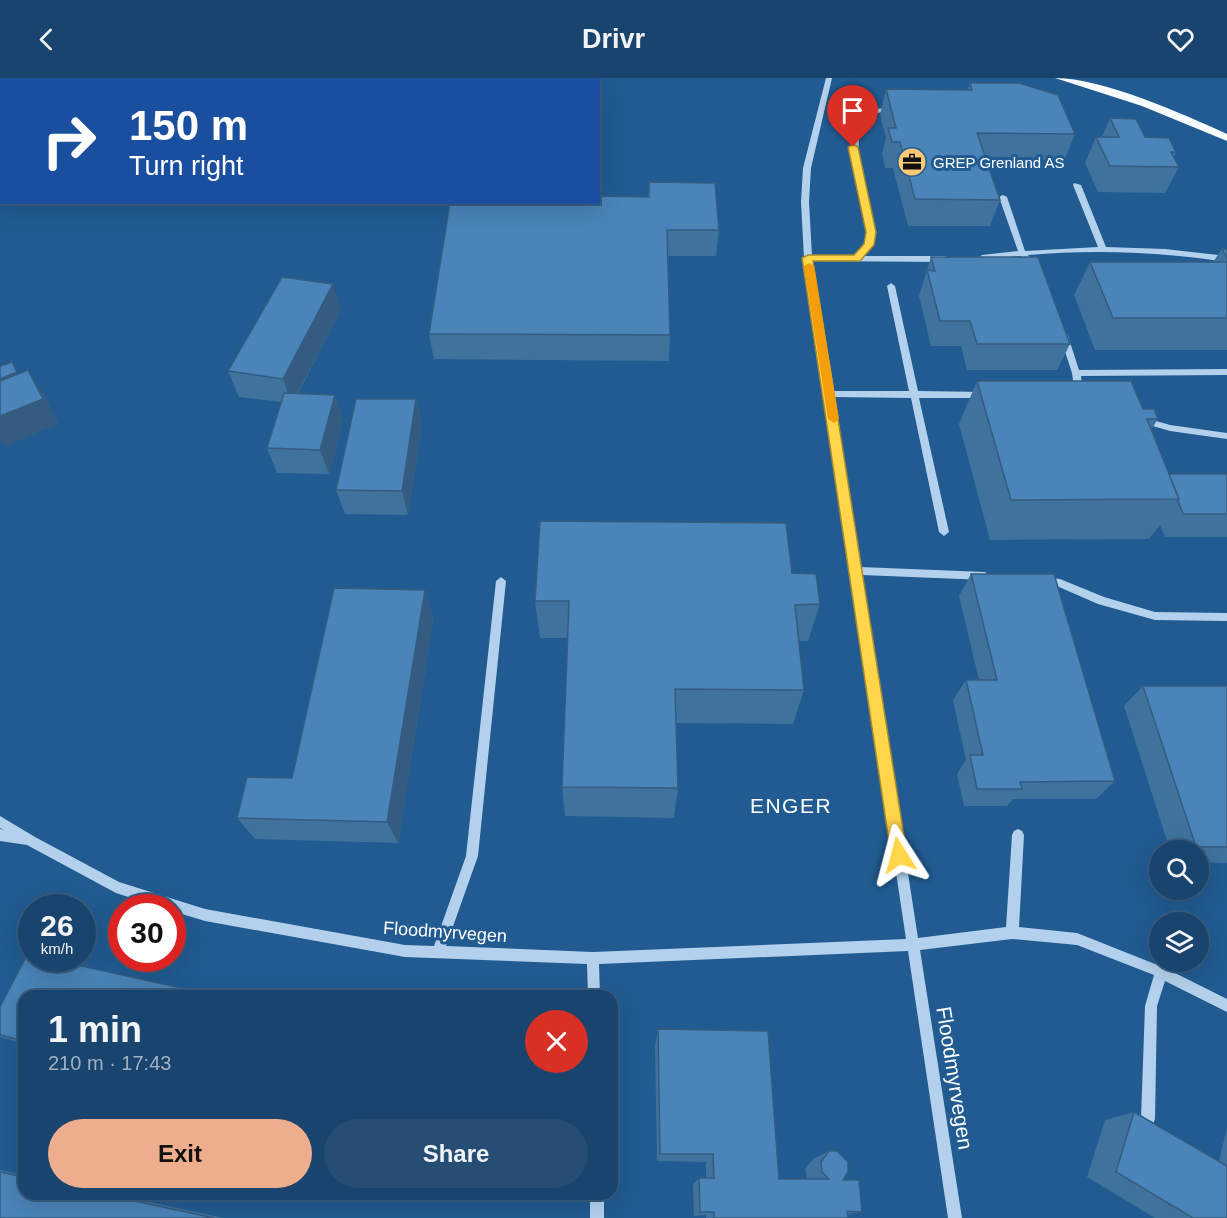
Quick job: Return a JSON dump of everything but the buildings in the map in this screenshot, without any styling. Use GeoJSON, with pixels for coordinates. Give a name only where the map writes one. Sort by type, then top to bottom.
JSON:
{"type":"FeatureCollection","features":[{"type":"Feature","properties":{"kind":"main road"},"geometry":{"type":"LineString","coordinates":[[1060,78],[1151,105],[1227,138]]}},
{"type":"Feature","properties":{"kind":"street","name":"Floodmyrvegen"},"geometry":{"type":"LineString","coordinates":[[829,78],[807,168],[805,202],[808,258],[955,1218]]}},
{"type":"Feature","properties":{"kind":"street"},"geometry":{"type":"LineString","coordinates":[[857,259],[869,245],[871,232],[853,147],[857,128],[864,117],[877,110],[900,108]]}},
{"type":"Feature","properties":{"kind":"street"},"geometry":{"type":"LineString","coordinates":[[1077,185],[1103,249]]}},
{"type":"Feature","properties":{"kind":"street"},"geometry":{"type":"LineString","coordinates":[[1003,197],[1022,253],[1029,262]]}},
{"type":"Feature","properties":{"kind":"street"},"geometry":{"type":"LineString","coordinates":[[974,259],[1060,249],[1103,249],[1177,250],[1227,259]]}},
{"type":"Feature","properties":{"kind":"street"},"geometry":{"type":"LineString","coordinates":[[808,258],[951,259]]}},
{"type":"Feature","properties":{"kind":"street"},"geometry":{"type":"LineString","coordinates":[[891,286],[944,532]]}},
{"type":"Feature","properties":{"kind":"street"},"geometry":{"type":"LineString","coordinates":[[1062,329],[1079,386],[1079,401],[1070,399]]}},
{"type":"Feature","properties":{"kind":"street"},"geometry":{"type":"LineString","coordinates":[[1076,373],[1227,372]]}},
{"type":"Feature","properties":{"kind":"street"},"geometry":{"type":"LineString","coordinates":[[830,394],[996,395]]}},
{"type":"Feature","properties":{"kind":"street"},"geometry":{"type":"LineString","coordinates":[[1136,418],[1170,428],[1227,436]]}},
{"type":"Feature","properties":{"kind":"street"},"geometry":{"type":"LineString","coordinates":[[856,571],[995,576]]}},
{"type":"Feature","properties":{"kind":"street"},"geometry":{"type":"LineString","coordinates":[[1026,579],[1060,583],[1102,602],[1155,616],[1227,617]]}},
{"type":"Feature","properties":{"kind":"street"},"geometry":{"type":"LineString","coordinates":[[438,952],[472,856],[501,581]]}},
{"type":"Feature","properties":{"kind":"street","name":"Floodmyrvegen"},"geometry":{"type":"LineString","coordinates":[[0,821],[31,841],[116,886],[205,915],[405,951],[593,958],[912,945]]}},
{"type":"Feature","properties":{"kind":"street"},"geometry":{"type":"LineString","coordinates":[[0,835],[31,841]]}},
{"type":"Feature","properties":{"kind":"street"},"geometry":{"type":"LineString","coordinates":[[1012,933],[1018,836]]}},
{"type":"Feature","properties":{"kind":"street"},"geometry":{"type":"LineString","coordinates":[[912,945],[1012,933],[1077,939],[1149,967]]}},
{"type":"Feature","properties":{"kind":"street"},"geometry":{"type":"LineString","coordinates":[[593,958],[594,990]]}},
{"type":"Feature","properties":{"kind":"street"},"geometry":{"type":"LineString","coordinates":[[1148,1119],[1151,1006],[1161,972],[1227,1006]]}},
{"type":"Feature","properties":{"kind":"street"},"geometry":{"type":"LineString","coordinates":[[597,1200],[597,1218]]}},
{"type":"Feature","properties":{"kind":"slow traffic"},"geometry":{"type":"LineString","coordinates":[[809,266],[834,419]]}},
{"type":"Feature","properties":{"kind":"place","name":"GREP Grenland AS"},"geometry":{"type":"Point","coordinates":[912,162]}},
{"type":"Feature","properties":{"kind":"district","name":"ENGER"},"geometry":{"type":"Point","coordinates":[791,805]}},
{"type":"Feature","properties":{"kind":"route"},"geometry":{"type":"LineString","coordinates":[[853,147],[871,232],[869,245],[857,259],[808,258],[899,855]]}}]}
